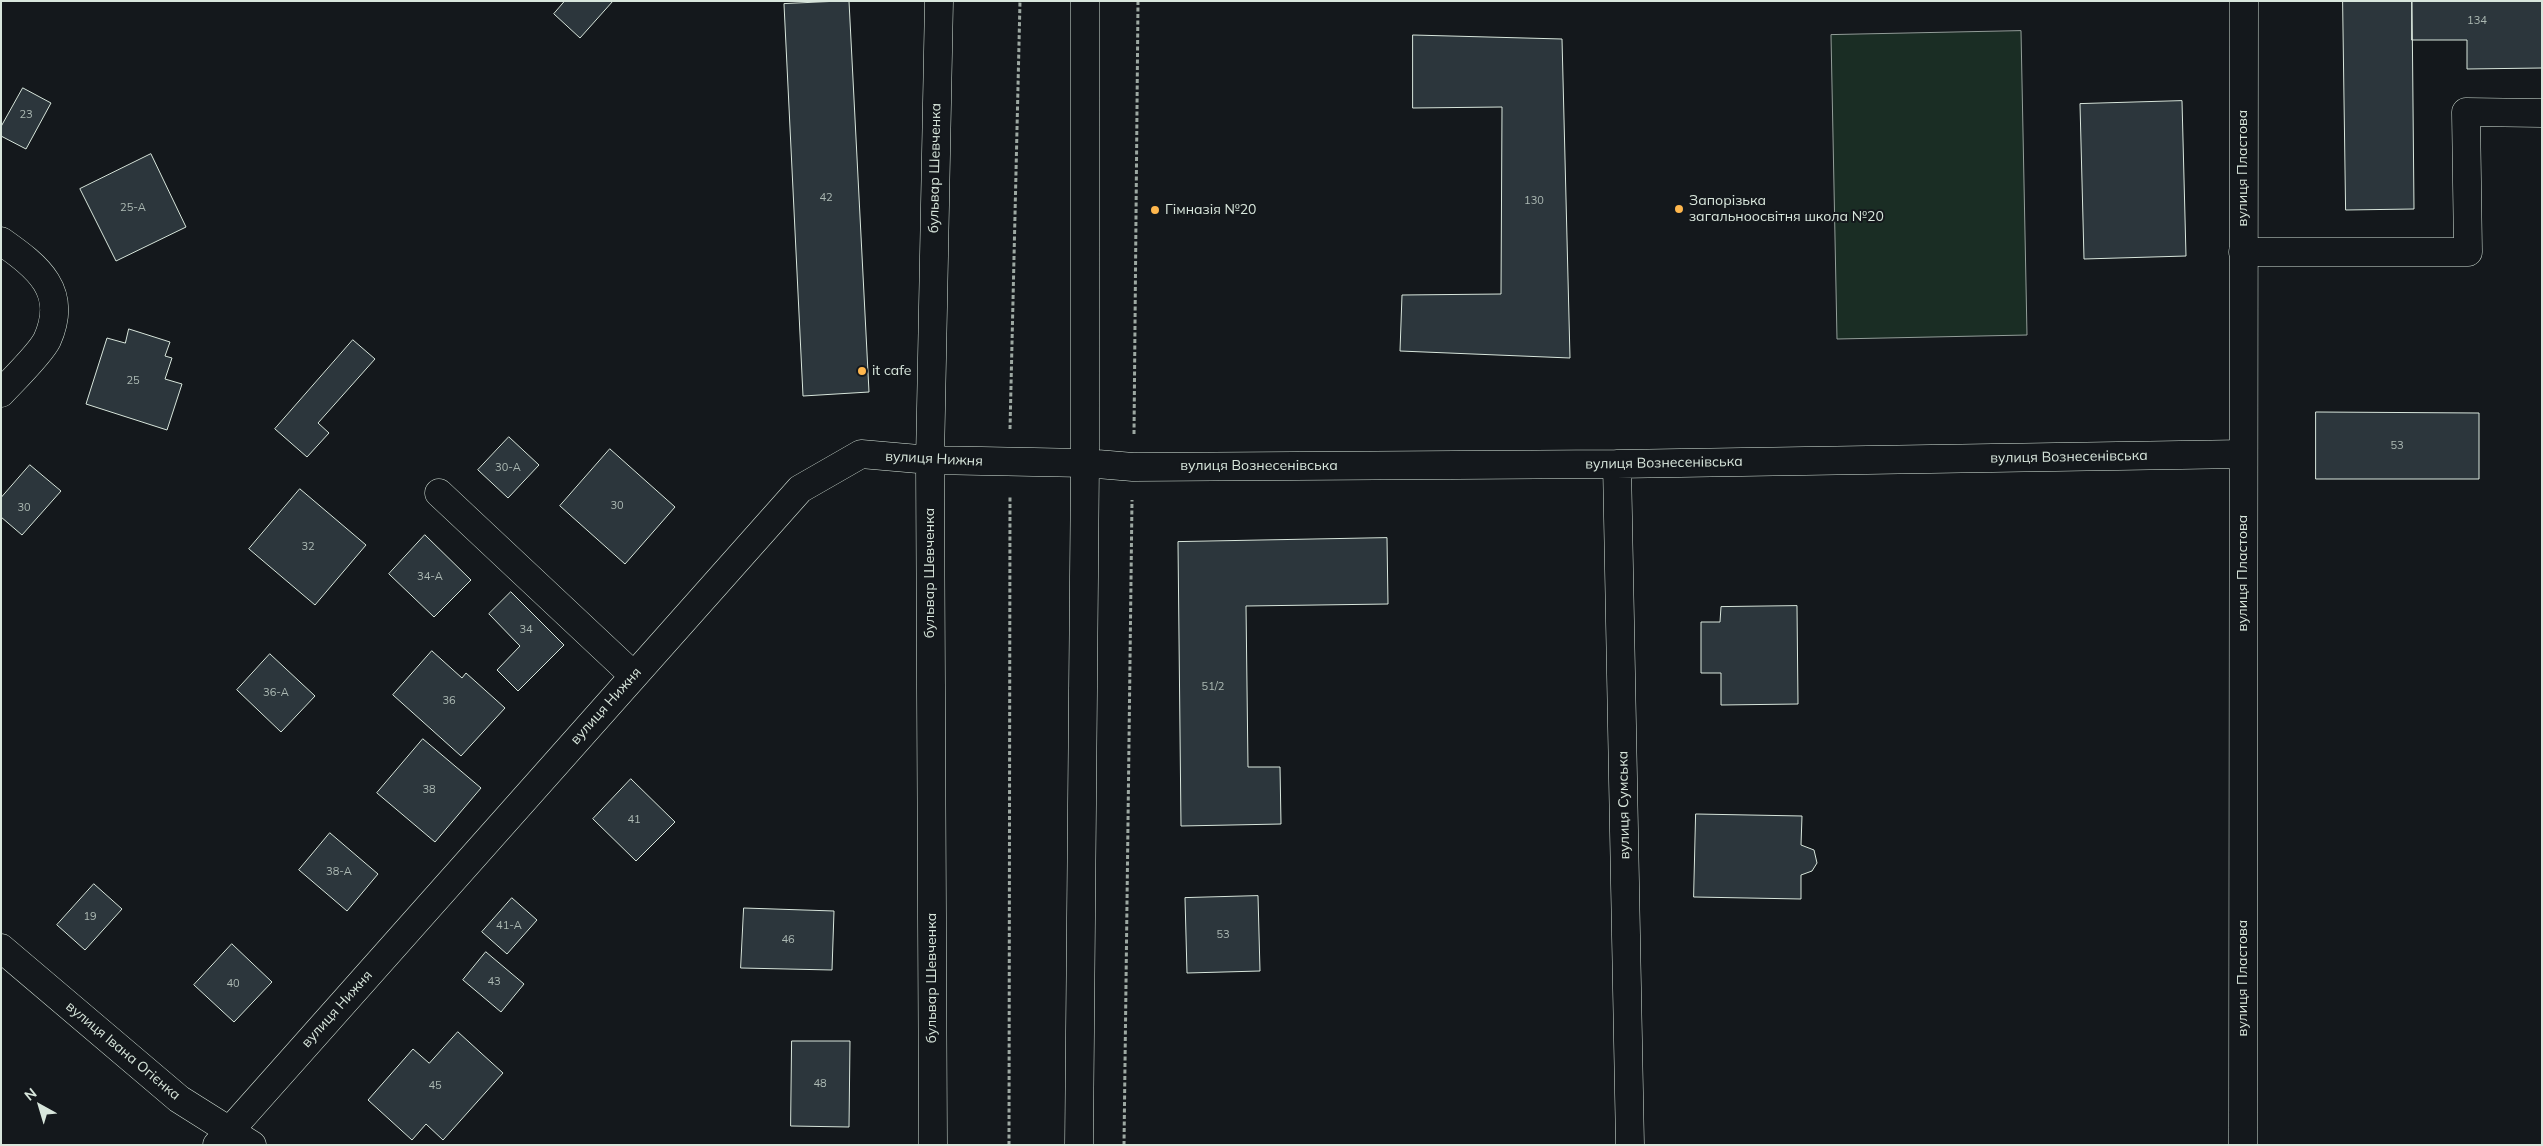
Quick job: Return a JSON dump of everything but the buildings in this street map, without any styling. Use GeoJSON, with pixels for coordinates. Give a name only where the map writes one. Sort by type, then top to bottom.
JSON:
{"type":"FeatureCollection","features":[{"type":"Feature","properties":{"kind":"street","name":"бульвар Шевченка"},"geometry":{"type":"LineString","coordinates":[[933,1145],[930,460],[939,1]]}},
{"type":"Feature","properties":{"kind":"street"},"geometry":{"type":"LineString","coordinates":[[1079,1145],[1085,463],[1085,1]]}},
{"type":"Feature","properties":{"kind":"street","name":"вулиця Пластова"},"geometry":{"type":"LineString","coordinates":[[2243,1145],[2244,1]]}},
{"type":"Feature","properties":{"kind":"street"},"geometry":{"type":"LineString","coordinates":[[2243,252],[2468,252],[2466,112],[2542,113]]}},
{"type":"Feature","properties":{"kind":"street"},"geometry":{"type":"LineString","coordinates":[[1,241],[37,268],[50,287],[56,304],[46,342],[1,393]]}},
{"type":"Feature","properties":{"kind":"street","name":"вулиця Нижня"},"geometry":{"type":"LineString","coordinates":[[223,1138],[800,489],[861,454],[930,460],[1085,463]]}},
{"type":"Feature","properties":{"kind":"street","name":"вулиця Вознесенівська"},"geometry":{"type":"LineString","coordinates":[[1085,463],[1133,466],[1617,464],[2243,454]]}},
{"type":"Feature","properties":{"kind":"street","name":"вулиця Сумська"},"geometry":{"type":"LineString","coordinates":[[1617,464],[1630,1145]]}},
{"type":"Feature","properties":{"kind":"street"},"geometry":{"type":"LineString","coordinates":[[439,493],[634,675]]}},
{"type":"Feature","properties":{"kind":"street","name":"вулиця Івана Огієнка"},"geometry":{"type":"LineString","coordinates":[[1,948],[223,1138],[252,1145]]}},
{"type":"Feature","properties":{"kind":"path"},"geometry":{"type":"LineString","coordinates":[[1009,1145],[1010,462],[1020,1]]}},
{"type":"Feature","properties":{"kind":"path"},"geometry":{"type":"LineString","coordinates":[[1124,1145],[1138,1]]}},
{"type":"Feature","properties":{"kind":"green space"},"geometry":{"type":"Polygon","coordinates":[[[2021,31],[2027,335],[1837,339],[1831,35],[2021,31]]]}},
{"type":"Feature","properties":{"kind":"place","name":"Запорізька загальноосвітня школа №20"},"geometry":{"type":"Point","coordinates":[1679,209]}},
{"type":"Feature","properties":{"kind":"place","name":"Гімназія №20"},"geometry":{"type":"Point","coordinates":[1155,210]}},
{"type":"Feature","properties":{"kind":"place","name":"it cafe"},"geometry":{"type":"Point","coordinates":[862,371]}}]}
